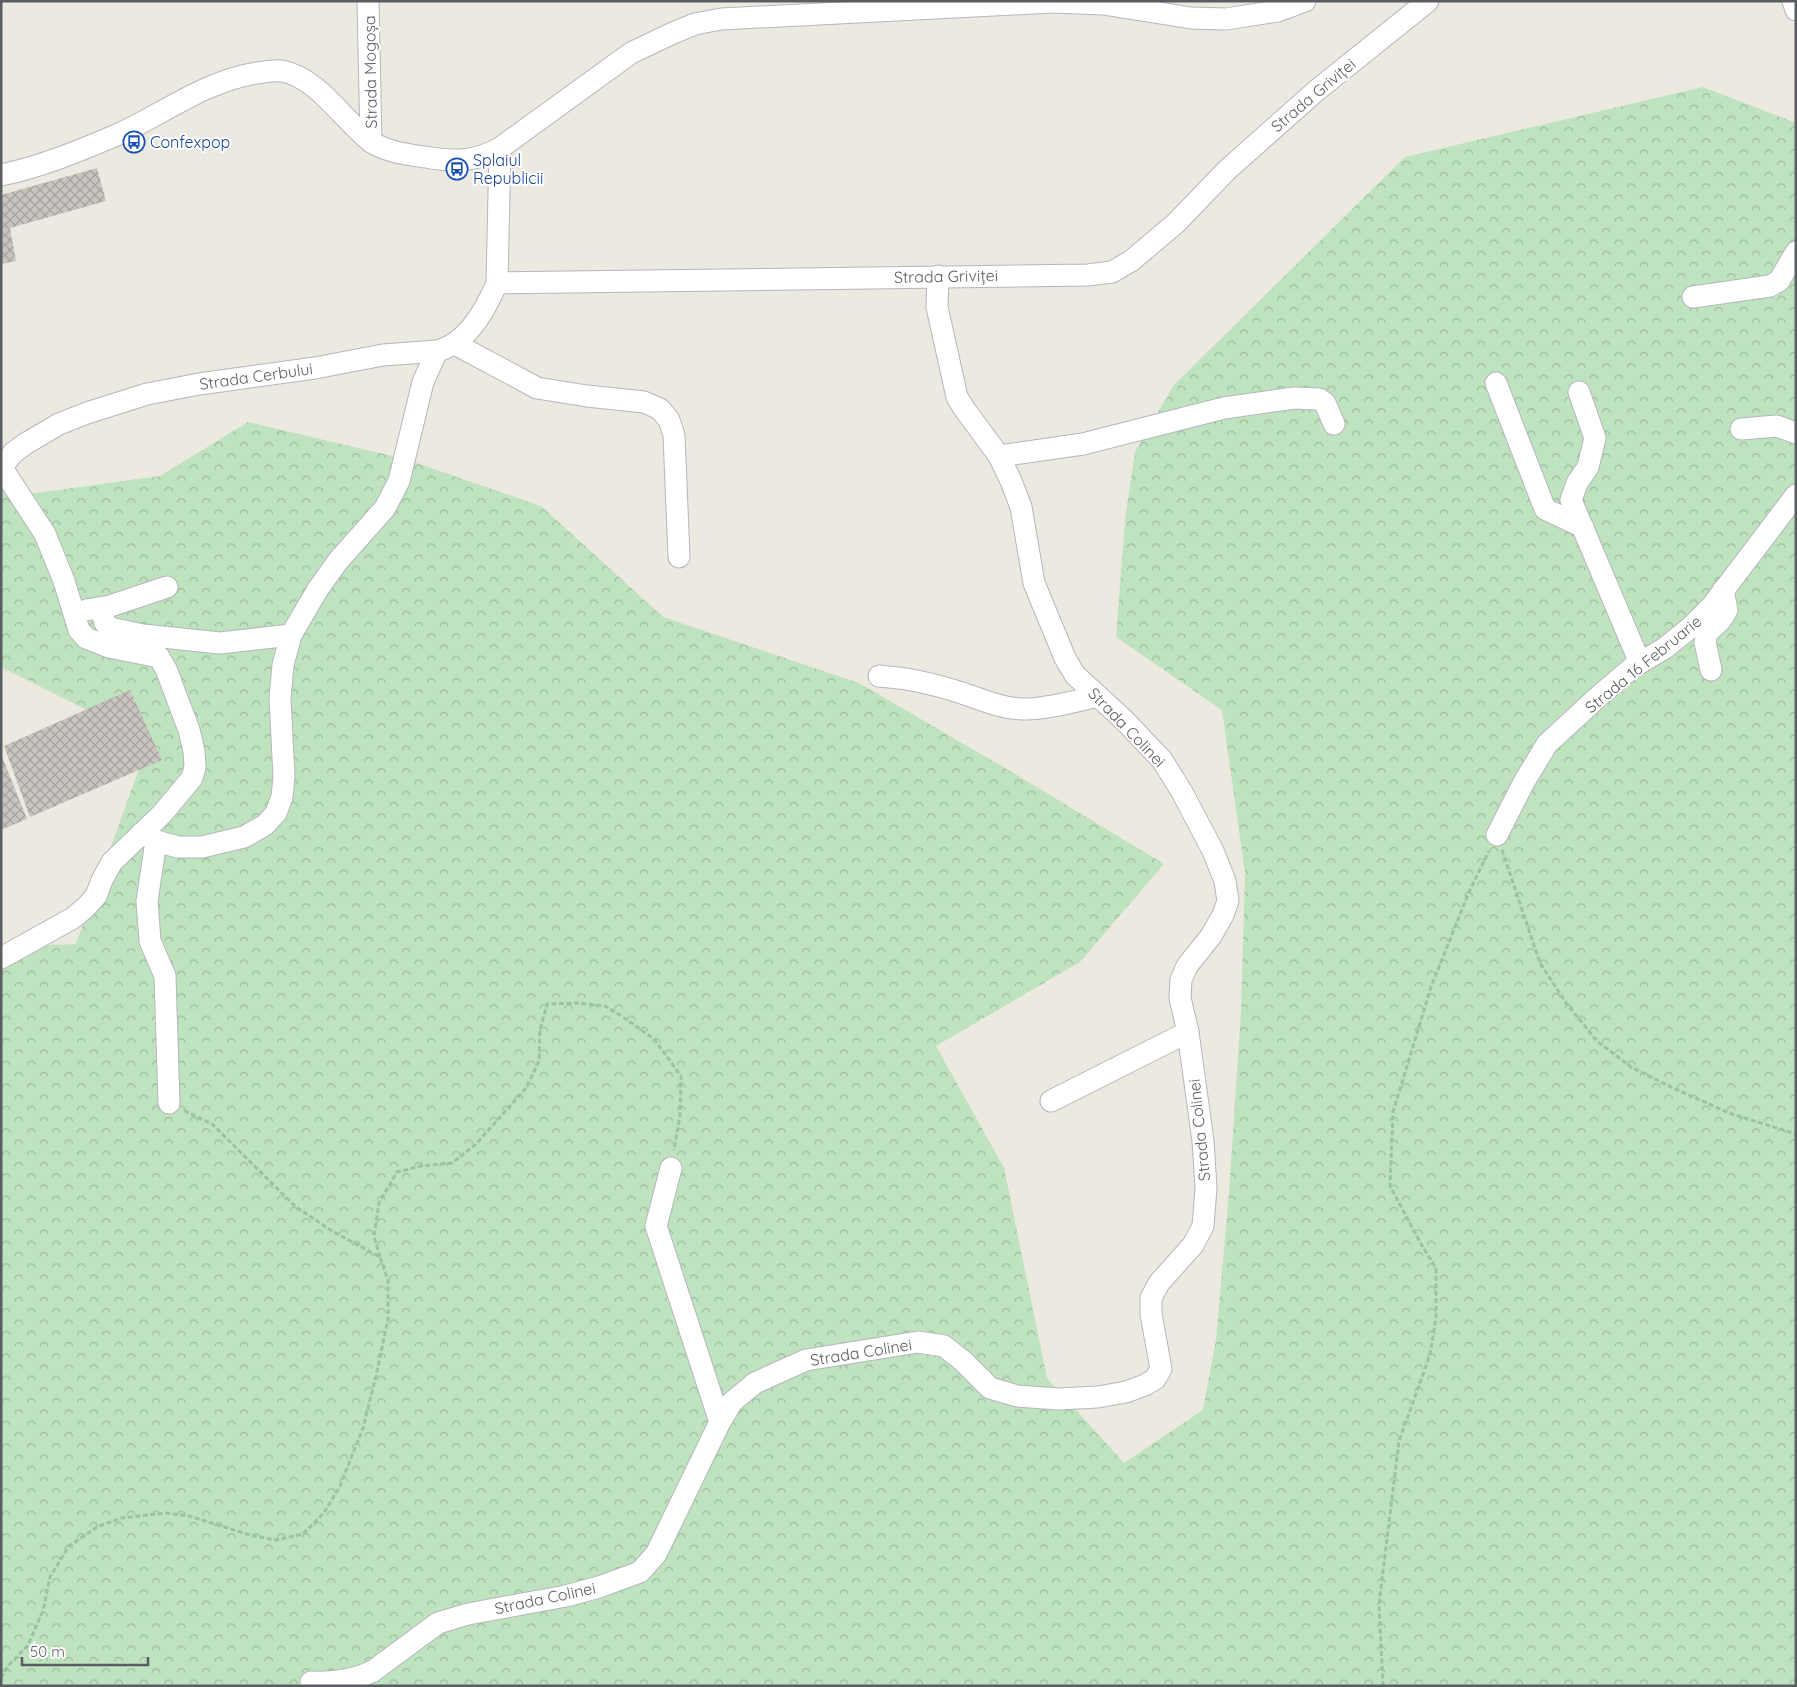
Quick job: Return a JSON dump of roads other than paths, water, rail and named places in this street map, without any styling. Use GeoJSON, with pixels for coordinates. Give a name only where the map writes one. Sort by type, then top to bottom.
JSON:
{"type":"FeatureCollection","features":[{"type":"Feature","properties":{"kind":"street","name":"Strada Mogoșa"},"geometry":{"type":"LineString","coordinates":[[368,1],[371,142]]}},
{"type":"Feature","properties":{"kind":"street"},"geometry":{"type":"LineString","coordinates":[[1,175],[21,171],[120,133],[214,84],[238,76],[265,72],[281,71],[295,75],[307,82],[371,142],[386,150],[452,162],[488,155],[500,148],[631,53],[695,24],[721,19],[1017,2],[1104,4],[1191,18],[1226,19],[1278,11],[1305,1]]}},
{"type":"Feature","properties":{"kind":"street","name":"Strada Griviței"},"geometry":{"type":"LineString","coordinates":[[497,283],[1088,275],[1112,272],[1121,268],[1176,223],[1226,170],[1316,91],[1428,1]]}},
{"type":"Feature","properties":{"kind":"street"},"geometry":{"type":"LineString","coordinates":[[1793,1],[1796,10]]}},
{"type":"Feature","properties":{"kind":"street"},"geometry":{"type":"LineString","coordinates":[[149,837],[178,847],[202,847],[244,837],[265,825],[276,813],[282,796],[284,777],[280,698],[283,665],[291,635],[318,589],[338,561],[370,526],[388,502],[399,481],[423,382],[446,347],[480,316],[497,283],[500,148]]}},
{"type":"Feature","properties":{"kind":"street"},"geometry":{"type":"LineString","coordinates":[[1692,297],[1770,286],[1779,281],[1796,252]]}},
{"type":"Feature","properties":{"kind":"street","name":"Strada Colinei"},"geometry":{"type":"LineString","coordinates":[[310,1682],[343,1682],[373,1671],[438,1623],[468,1614],[566,1596],[600,1587],[640,1572],[656,1554],[720,1422],[732,1402],[755,1383],[806,1360],[918,1342],[944,1346],[963,1360],[990,1388],[1017,1396],[1058,1399],[1098,1397],[1126,1392],[1146,1385],[1155,1379],[1161,1369],[1150,1314],[1151,1298],[1159,1284],[1193,1245],[1202,1226],[1206,1188],[1203,1141],[1188,1032],[1180,998],[1181,980],[1187,966],[1211,936],[1223,915],[1228,901],[1225,881],[1213,851],[1182,792],[1162,760],[1075,675],[1053,630],[1034,583],[1021,507],[1012,481],[999,456],[962,407],[957,397],[937,307],[938,276]]}},
{"type":"Feature","properties":{"kind":"street"},"geometry":{"type":"LineString","coordinates":[[446,347],[537,388],[644,402],[660,409],[669,420],[674,435],[679,557]]}},
{"type":"Feature","properties":{"kind":"street","name":"Strada Cerbului"},"geometry":{"type":"LineString","coordinates":[[2,468],[13,453],[59,424],[147,394],[199,384],[446,347]]}},
{"type":"Feature","properties":{"kind":"street"},"geometry":{"type":"LineString","coordinates":[[1496,383],[1545,509],[1582,527]]}},
{"type":"Feature","properties":{"kind":"street"},"geometry":{"type":"LineString","coordinates":[[1579,392],[1595,438],[1588,467],[1577,483],[1571,500],[1640,663]]}},
{"type":"Feature","properties":{"kind":"street"},"geometry":{"type":"LineString","coordinates":[[999,456],[1084,444],[1224,408],[1294,398],[1319,399],[1325,402],[1334,424]]}},
{"type":"Feature","properties":{"kind":"street"},"geometry":{"type":"LineString","coordinates":[[1741,429],[1778,426],[1796,434]]}},
{"type":"Feature","properties":{"kind":"street"},"geometry":{"type":"LineString","coordinates":[[1,958],[73,918],[86,908],[96,896],[112,862],[149,837],[162,814],[192,778],[195,767],[194,750],[189,730],[166,669],[159,657],[109,646],[86,638],[79,630],[64,581],[46,534],[2,468]]}},
{"type":"Feature","properties":{"kind":"street","name":"Strada 16 Februarie"},"geometry":{"type":"LineString","coordinates":[[1497,836],[1524,782],[1547,744],[1599,696],[1640,663],[1665,648],[1711,608],[1796,495]]}},
{"type":"Feature","properties":{"kind":"street"},"geometry":{"type":"LineString","coordinates":[[74,613],[101,608],[167,587]]}},
{"type":"Feature","properties":{"kind":"street"},"geometry":{"type":"LineString","coordinates":[[1711,670],[1705,642],[1707,633],[1727,610],[1723,590]]}},
{"type":"Feature","properties":{"kind":"street"},"geometry":{"type":"LineString","coordinates":[[101,608],[106,623],[110,628],[143,635],[220,643],[291,635]]}},
{"type":"Feature","properties":{"kind":"street"},"geometry":{"type":"LineString","coordinates":[[879,676],[908,678],[995,705],[1023,709],[1063,704],[1098,696]]}},
{"type":"Feature","properties":{"kind":"street"},"geometry":{"type":"LineString","coordinates":[[149,837],[147,901],[150,941],[165,976],[169,1104]]}},
{"type":"Feature","properties":{"kind":"street"},"geometry":{"type":"LineString","coordinates":[[1051,1101],[1188,1032]]}},
{"type":"Feature","properties":{"kind":"street"},"geometry":{"type":"LineString","coordinates":[[671,1168],[656,1226],[720,1422]]}},
{"type":"Feature","properties":{"kind":"place","name":"Confexpop"},"geometry":{"type":"Point","coordinates":[134,142]}},
{"type":"Feature","properties":{"kind":"place","name":"Splaiul Republicii"},"geometry":{"type":"Point","coordinates":[457,169]}}]}
